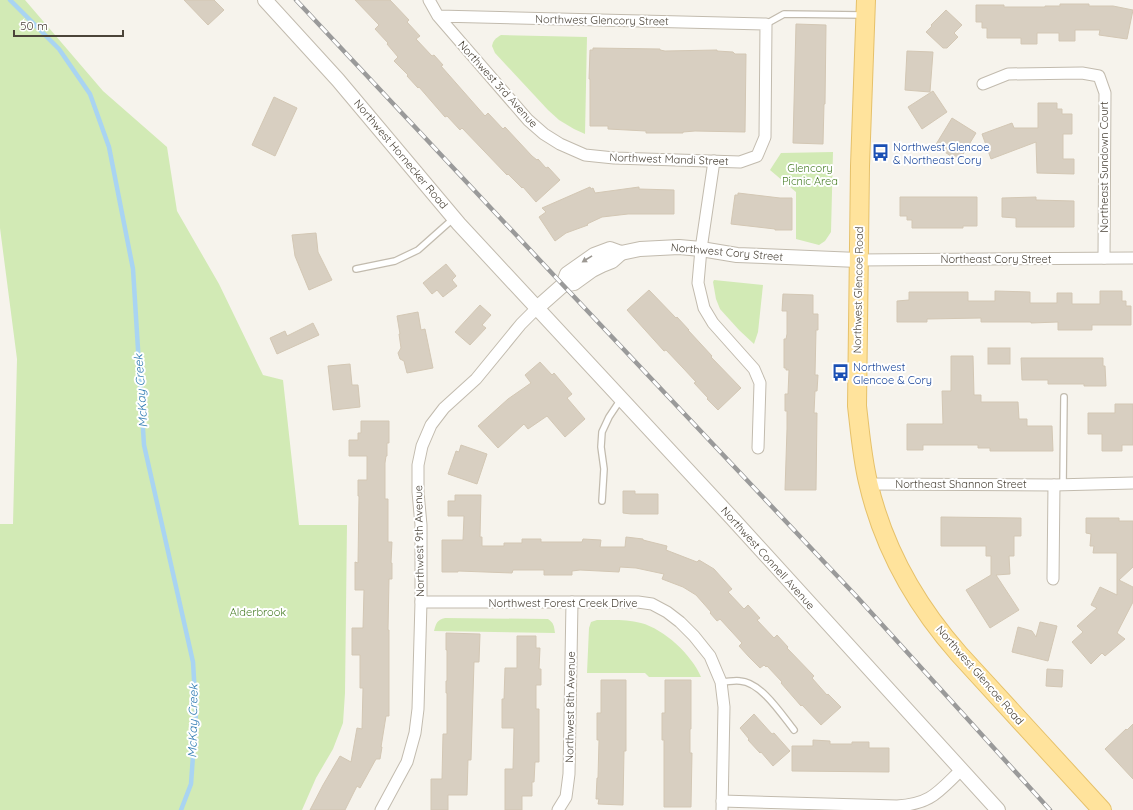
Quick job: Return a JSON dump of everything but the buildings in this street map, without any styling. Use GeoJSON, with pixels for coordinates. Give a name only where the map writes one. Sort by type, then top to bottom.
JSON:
{"type":"FeatureCollection","features":[{"type":"Feature","properties":{"kind":"main road","name":"Northwest Glencoe Road"},"geometry":{"type":"LineString","coordinates":[[866,8],[861,121],[857,406],[860,437],[868,484],[892,555],[908,585],[935,624],[959,654],[1102,810]]}},
{"type":"Feature","properties":{"kind":"street","name":"Northwest Hornecker Road"},"geometry":{"type":"LineString","coordinates":[[265,0],[338,80],[454,217],[537,308]]}},
{"type":"Feature","properties":{"kind":"street","name":"Northwest 3rd Avenue"},"geometry":{"type":"LineString","coordinates":[[429,0],[438,16],[528,120],[544,134],[560,144],[580,153]]}},
{"type":"Feature","properties":{"kind":"street","name":"Northwest Glencory Street"},"geometry":{"type":"LineString","coordinates":[[438,16],[766,24]]}},
{"type":"Feature","properties":{"kind":"street","name":"Northwest Mandi Street"},"geometry":{"type":"LineString","coordinates":[[580,153],[585,155],[614,158],[740,162],[756,156],[765,137],[766,24]]}},
{"type":"Feature","properties":{"kind":"street","name":"Northeast Sundown Court"},"geometry":{"type":"LineString","coordinates":[[983,84],[1008,74],[1082,73],[1099,76],[1105,93],[1104,258]]}},
{"type":"Feature","properties":{"kind":"street"},"geometry":{"type":"LineString","coordinates":[[714,161],[701,249],[698,283],[704,308],[713,323],[754,369],[760,383],[758,448]]}},
{"type":"Feature","properties":{"kind":"street","name":"Northwest Cory Street"},"geometry":{"type":"LineString","coordinates":[[537,308],[563,285],[567,274],[594,255],[610,249],[621,253],[653,247],[679,247],[751,256],[858,260]]}},
{"type":"Feature","properties":{"kind":"street","name":"Northeast Cory Street"},"geometry":{"type":"LineString","coordinates":[[858,260],[1133,258]]}},
{"type":"Feature","properties":{"kind":"street","name":"Northwest Connell Avenue"},"geometry":{"type":"LineString","coordinates":[[537,308],[727,512],[998,810]]}},
{"type":"Feature","properties":{"kind":"street","name":"Northwest 9th Avenue"},"geometry":{"type":"LineString","coordinates":[[381,810],[407,762],[415,733],[418,709],[420,525],[418,465],[422,446],[430,425],[444,408],[476,379],[521,324],[537,308]]}},
{"type":"Feature","properties":{"kind":"street","name":"Northeast Shannon Street"},"geometry":{"type":"LineString","coordinates":[[868,484],[1059,485],[1133,483]]}},
{"type":"Feature","properties":{"kind":"street"},"geometry":{"type":"LineString","coordinates":[[1053,579],[1059,485]]}},
{"type":"Feature","properties":{"kind":"street","name":"Northwest Forest Creek Drive"},"geometry":{"type":"LineString","coordinates":[[420,602],[638,602],[652,604],[667,612],[694,636],[710,656],[722,682]]}},
{"type":"Feature","properties":{"kind":"street","name":"Northwest 8th Avenue"},"geometry":{"type":"LineString","coordinates":[[558,810],[566,797],[569,774],[572,602]]}},
{"type":"Feature","properties":{"kind":"street"},"geometry":{"type":"LineString","coordinates":[[722,682],[724,707],[722,806],[911,805],[935,796],[961,770]]}},
{"type":"Feature","properties":{"kind":"lane"},"geometry":{"type":"LineString","coordinates":[[766,24],[784,14],[866,8]]}},
{"type":"Feature","properties":{"kind":"lane"},"geometry":{"type":"LineString","coordinates":[[356,269],[395,261],[418,250],[454,217]]}},
{"type":"Feature","properties":{"kind":"lane"},"geometry":{"type":"LineString","coordinates":[[1059,485],[1064,397]]}},
{"type":"Feature","properties":{"kind":"lane"},"geometry":{"type":"LineString","coordinates":[[602,501],[604,469],[601,447],[602,432],[609,417],[622,399]]}},
{"type":"Feature","properties":{"kind":"lane"},"geometry":{"type":"LineString","coordinates":[[722,682],[741,681],[756,686],[769,699],[794,730]]}},
{"type":"Feature","properties":{"kind":"green space","name":"Alderbrook"},"geometry":{"type":"Polygon","coordinates":[[[0,0],[25,0],[103,91],[167,147],[177,211],[219,284],[263,375],[283,380],[299,525],[347,525],[345,693],[343,723],[333,749],[316,778],[302,810],[0,810],[0,524],[13,524],[17,359],[0,228],[0,0]]]}},
{"type":"Feature","properties":{"kind":"green space"},"geometry":{"type":"Polygon","coordinates":[[[501,35],[587,37],[585,134],[559,120],[495,53],[492,44],[495,39],[501,35]]]}},
{"type":"Feature","properties":{"kind":"green space","name":"Glencory Picnic Area"},"geometry":{"type":"Polygon","coordinates":[[[833,152],[831,232],[825,241],[819,245],[796,239],[796,192],[770,170],[781,153],[833,152]]]}},
{"type":"Feature","properties":{"kind":"green space"},"geometry":{"type":"Polygon","coordinates":[[[714,280],[763,285],[758,332],[754,344],[720,309],[716,299],[713,282],[714,280]]]}},
{"type":"Feature","properties":{"kind":"green space"},"geometry":{"type":"Polygon","coordinates":[[[445,618],[548,619],[553,625],[555,633],[434,631],[437,622],[445,618]]]}},
{"type":"Feature","properties":{"kind":"green space"},"geometry":{"type":"Polygon","coordinates":[[[597,620],[630,621],[650,626],[668,637],[684,652],[691,660],[701,677],[649,677],[645,673],[587,673],[589,628],[591,622],[597,620]]]}},
{"type":"Feature","properties":{"kind":"waterway","name":"McKay Creek"},"geometry":{"type":"LineString","coordinates":[[10,0],[59,49],[90,94],[109,147],[133,269],[144,445],[193,662],[196,713],[191,784],[181,810]]}},
{"type":"Feature","properties":{"kind":"railway"},"geometry":{"type":"LineString","coordinates":[[296,0],[858,598],[1050,810]]}},
{"type":"Feature","properties":{"kind":"place","name":"Northwest Glencoe & Northeast Cory"},"geometry":{"type":"Point","coordinates":[880,153]}},
{"type":"Feature","properties":{"kind":"place","name":"Northwest Glencoe & Cory"},"geometry":{"type":"Point","coordinates":[840,373]}}]}
